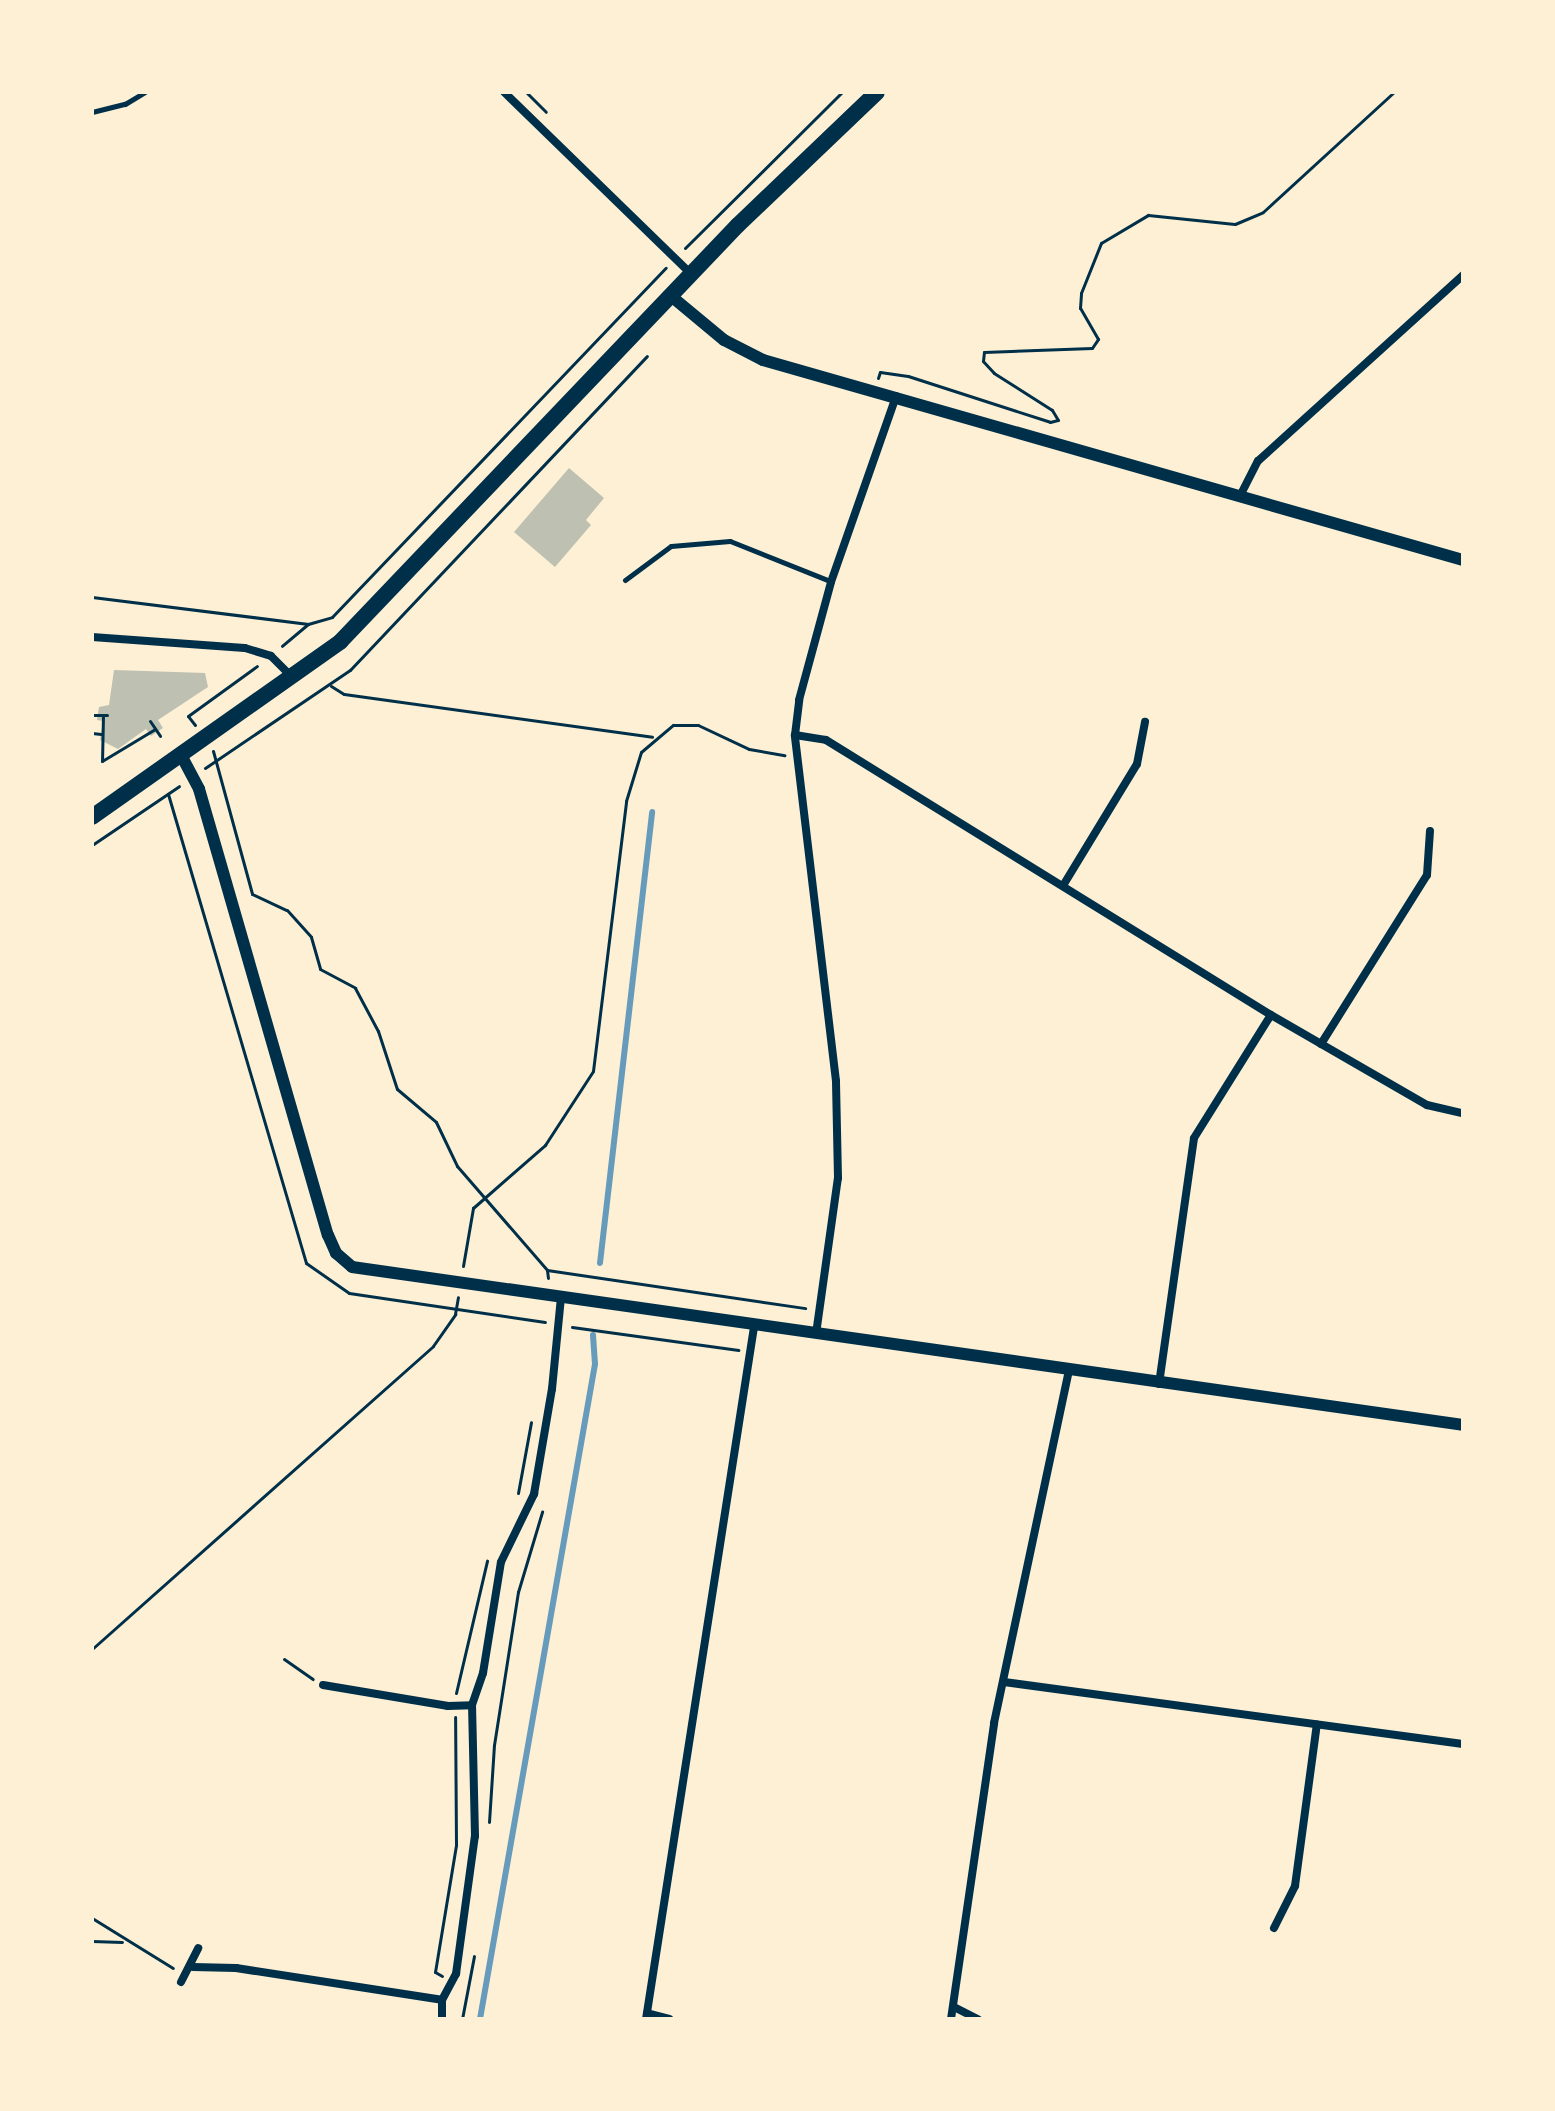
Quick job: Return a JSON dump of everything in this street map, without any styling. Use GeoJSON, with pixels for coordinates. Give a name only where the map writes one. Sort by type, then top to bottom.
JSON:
{"type":"FeatureCollection","features":[{"type":"Feature","properties":{"kind":"main road"},"geometry":{"type":"LineString","coordinates":[[92,817],[292,677],[361,622],[671,296],[877,92]]}},
{"type":"Feature","properties":{"kind":"street"},"geometry":{"type":"LineString","coordinates":[[504,92],[692,275]]}},
{"type":"Feature","properties":{"kind":"street"},"geometry":{"type":"LineString","coordinates":[[1241,494],[1258,461],[1463,275]]}},
{"type":"Feature","properties":{"kind":"street"},"geometry":{"type":"LineString","coordinates":[[671,296],[724,340],[763,360],[875,389],[1463,560]]}},
{"type":"Feature","properties":{"kind":"street"},"geometry":{"type":"LineString","coordinates":[[816,1335],[838,1178],[836,1081],[795,735],[799,700],[831,582],[896,396]]}},
{"type":"Feature","properties":{"kind":"street"},"geometry":{"type":"LineString","coordinates":[[92,637],[245,648],[271,656],[292,677]]}},
{"type":"Feature","properties":{"kind":"street"},"geometry":{"type":"LineString","coordinates":[[1064,884],[1137,764],[1145,722]]}},
{"type":"Feature","properties":{"kind":"street"},"geometry":{"type":"LineString","coordinates":[[795,735],[826,740],[1064,884],[1271,1015],[1427,1105],[1463,1113]]}},
{"type":"Feature","properties":{"kind":"street"},"geometry":{"type":"LineString","coordinates":[[181,755],[199,789],[336,1253],[352,1267],[754,1327],[1463,1425]]}},
{"type":"Feature","properties":{"kind":"street"},"geometry":{"type":"LineString","coordinates":[[1321,1044],[1427,875],[1430,831]]}},
{"type":"Feature","properties":{"kind":"street"},"geometry":{"type":"LineString","coordinates":[[1159,1384],[1194,1138],[1271,1015]]}},
{"type":"Feature","properties":{"kind":"street"},"geometry":{"type":"LineString","coordinates":[[442,2019],[442,2000],[453,1982],[477,1815],[472,1705],[483,1673],[501,1562],[534,1494],[552,1389],[561,1297]]}},
{"type":"Feature","properties":{"kind":"street"},"geometry":{"type":"LineString","coordinates":[[669,2019],[647,2016],[754,1327]]}},
{"type":"Feature","properties":{"kind":"street"},"geometry":{"type":"LineString","coordinates":[[951,2019],[1004,1682],[1069,1371]]}},
{"type":"Feature","properties":{"kind":"street"},"geometry":{"type":"LineString","coordinates":[[1004,1682],[1463,1744]]}},
{"type":"Feature","properties":{"kind":"street"},"geometry":{"type":"LineString","coordinates":[[323,1685],[455,1706],[472,1705]]}},
{"type":"Feature","properties":{"kind":"street"},"geometry":{"type":"LineString","coordinates":[[1274,1928],[1295,1886],[1317,1724]]}},
{"type":"Feature","properties":{"kind":"street"},"geometry":{"type":"LineString","coordinates":[[198,1948],[187,1974],[236,1968],[442,2000]]}},
{"type":"Feature","properties":{"kind":"street"},"geometry":{"type":"LineString","coordinates":[[954,2007],[978,2019]]}},
{"type":"Feature","properties":{"kind":"lane"},"geometry":{"type":"LineString","coordinates":[[92,112],[125,104],[145,92]]}},
{"type":"Feature","properties":{"kind":"lane"},"geometry":{"type":"LineString","coordinates":[[625,580],[671,546],[730,541],[831,582]]}},
{"type":"Feature","properties":{"kind":"path"},"geometry":{"type":"LineString","coordinates":[[92,597],[308,624],[332,617],[675,259],[842,92]]}},
{"type":"Feature","properties":{"kind":"path"},"geometry":{"type":"LineString","coordinates":[[875,389],[880,372],[908,376],[1050,422],[1058,420],[1052,410],[994,373],[983,361],[984,352],[1092,348],[1098,339],[1080,308],[1081,293],[1101,243],[1148,215],[1235,224],[1263,212],[1394,92]]}},
{"type":"Feature","properties":{"kind":"path"},"geometry":{"type":"LineString","coordinates":[[209,765],[331,686],[647,356]]}},
{"type":"Feature","properties":{"kind":"path"},"geometry":{"type":"LineString","coordinates":[[296,634],[308,624]]}},
{"type":"Feature","properties":{"kind":"path"},"geometry":{"type":"LineString","coordinates":[[192,722],[188,716],[238,682]]}},
{"type":"Feature","properties":{"kind":"path"},"geometry":{"type":"LineString","coordinates":[[331,686],[344,694],[652,737]]}},
{"type":"Feature","properties":{"kind":"path"},"geometry":{"type":"LineString","coordinates":[[92,715],[105,715],[99,757],[107,761],[155,729]]}},
{"type":"Feature","properties":{"kind":"path"},"geometry":{"type":"LineString","coordinates":[[150,721],[160,736]]}},
{"type":"Feature","properties":{"kind":"path"},"geometry":{"type":"LineString","coordinates":[[92,1649],[442,1336],[457,1308],[470,1216],[485,1196],[545,1145],[593,1071],[626,801],[634,769],[652,737],[673,725],[698,725],[768,756],[796,754]]}},
{"type":"Feature","properties":{"kind":"path"},"geometry":{"type":"LineString","coordinates":[[92,733],[101,734]]}},
{"type":"Feature","properties":{"kind":"path"},"geometry":{"type":"LineString","coordinates":[[216,755],[252,894],[287,910],[311,937],[320,969],[355,988],[378,1031],[397,1089],[436,1122],[457,1166],[547,1270],[548,1278]]}},
{"type":"Feature","properties":{"kind":"path"},"geometry":{"type":"LineString","coordinates":[[92,845],[174,790]]}},
{"type":"Feature","properties":{"kind":"path"},"geometry":{"type":"LineString","coordinates":[[168,794],[306,1263],[349,1293],[547,1322],[546,1332]]}},
{"type":"Feature","properties":{"kind":"path"},"geometry":{"type":"LineString","coordinates":[[547,1270],[820,1311]]}},
{"type":"Feature","properties":{"kind":"path"},"geometry":{"type":"LineString","coordinates":[[569,1341],[571,1328],[585,1325],[750,1352]]}},
{"type":"Feature","properties":{"kind":"path"},"geometry":{"type":"LineString","coordinates":[[516,1508],[531,1421]]}},
{"type":"Feature","properties":{"kind":"path"},"geometry":{"type":"LineString","coordinates":[[488,1835],[494,1745],[518,1592],[545,1497]]}},
{"type":"Feature","properties":{"kind":"path"},"geometry":{"type":"LineString","coordinates":[[470,1988],[435,1972],[456,1845],[455,1706],[489,1557]]}},
{"type":"Feature","properties":{"kind":"path"},"geometry":{"type":"LineString","coordinates":[[284,1659],[323,1685]]}},
{"type":"Feature","properties":{"kind":"path"},"geometry":{"type":"LineString","coordinates":[[92,1918],[187,1974]]}},
{"type":"Feature","properties":{"kind":"path"},"geometry":{"type":"LineString","coordinates":[[92,1941],[130,1943]]}},
{"type":"Feature","properties":{"kind":"path"},"geometry":{"type":"LineString","coordinates":[[462,2019],[470,1988],[473,1944]]}},
{"type":"Feature","properties":{"kind":"building"},"geometry":{"type":"Polygon","coordinates":[[[569,468],[604,498],[586,520],[591,525],[555,567],[514,532],[569,468]]]}},
{"type":"Feature","properties":{"kind":"building"},"geometry":{"type":"Polygon","coordinates":[[[114,670],[205,673],[208,687],[158,720],[163,728],[151,736],[146,729],[118,749],[100,740],[103,721],[97,720],[99,707],[109,705],[114,670]]]}},
{"type":"Feature","properties":{"kind":"waterway"},"geometry":{"type":"LineString","coordinates":[[600,1263],[652,812]]}},
{"type":"Feature","properties":{"kind":"waterway"},"geometry":{"type":"LineString","coordinates":[[480,2019],[595,1364],[593,1335]]}}]}
